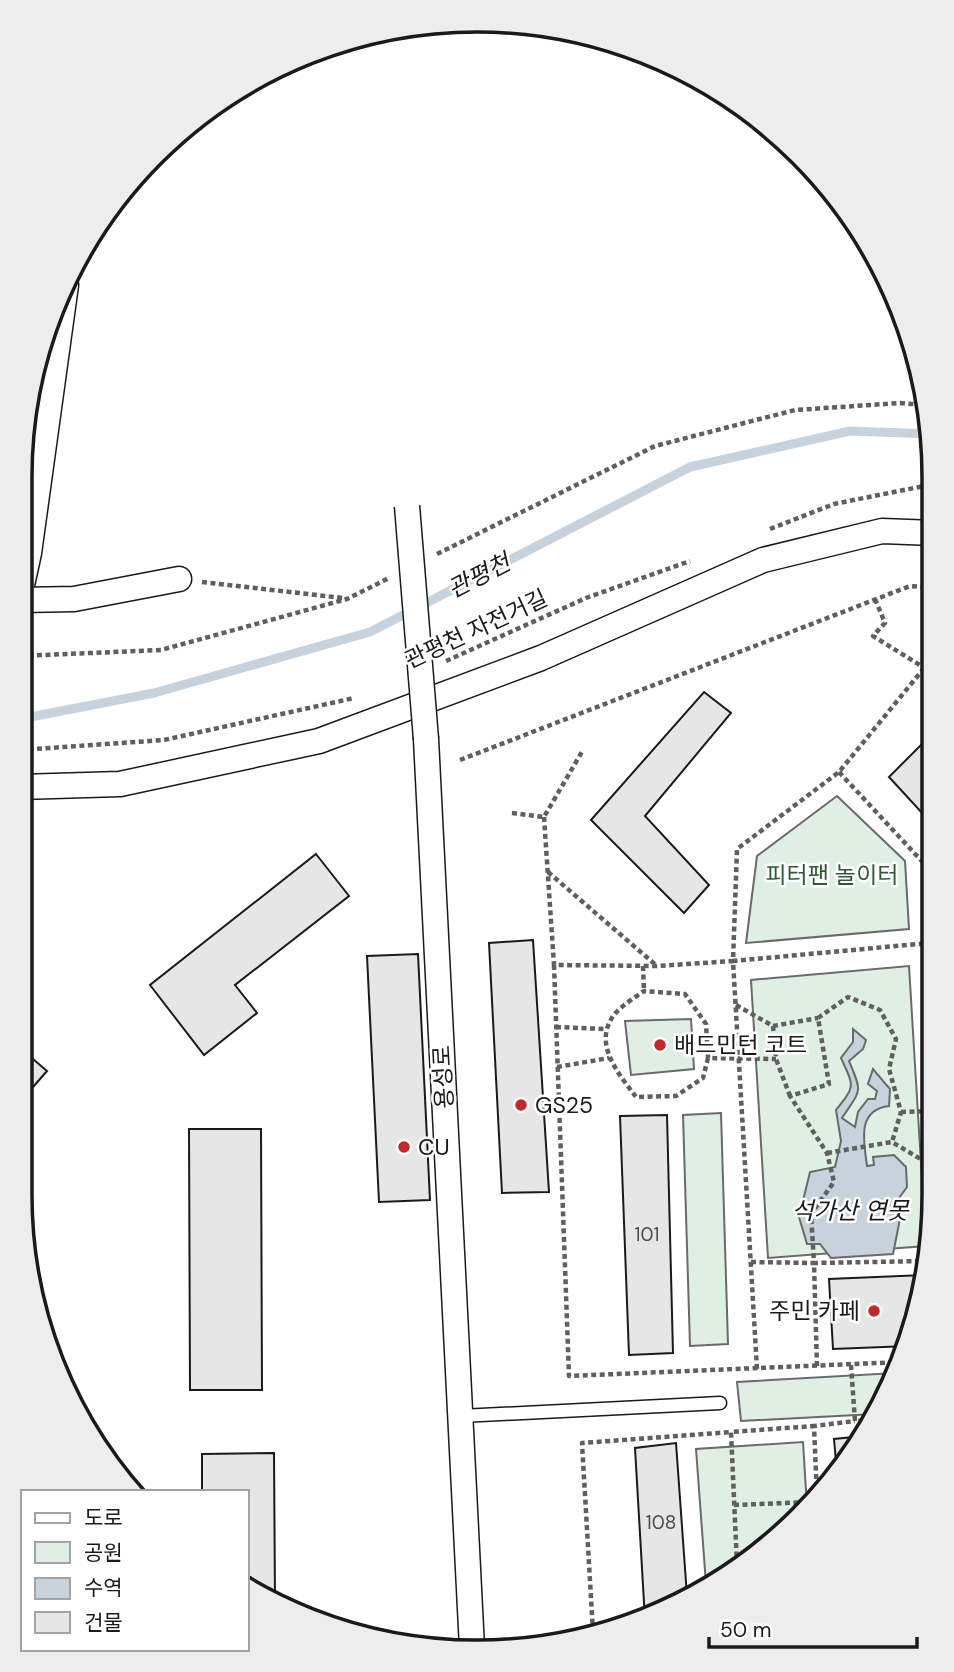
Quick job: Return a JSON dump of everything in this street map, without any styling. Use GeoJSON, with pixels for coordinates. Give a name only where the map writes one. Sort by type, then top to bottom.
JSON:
{"type":"FeatureCollection","features":[{"type":"Feature","properties":{"kind":"street"},"geometry":{"type":"LineString","coordinates":[[32,531],[62,316]]}},
{"type":"Feature","properties":{"kind":"street","name":"용성로"},"geometry":{"type":"LineString","coordinates":[[407,506],[426,739],[472,1640]]}},
{"type":"Feature","properties":{"kind":"street"},"geometry":{"type":"LineString","coordinates":[[32,788],[120,784],[319,741],[541,658],[763,561],[882,531],[922,533]]}},
{"type":"Feature","properties":{"kind":"street"},"geometry":{"type":"LineString","coordinates":[[32,600],[75,599],[179,579]]}},
{"type":"Feature","properties":{"kind":"lane"},"geometry":{"type":"LineString","coordinates":[[461,1416],[720,1403]]}},
{"type":"Feature","properties":{"kind":"path"},"geometry":{"type":"LineString","coordinates":[[434,555],[655,446],[795,410],[916,404]]}},
{"type":"Feature","properties":{"kind":"path"},"geometry":{"type":"LineString","coordinates":[[761,533],[834,504],[922,486]]}},
{"type":"Feature","properties":{"kind":"path","name":"관평천 자전거길"},"geometry":{"type":"LineString","coordinates":[[440,664],[586,598],[700,557]]}},
{"type":"Feature","properties":{"kind":"path"},"geometry":{"type":"LineString","coordinates":[[32,655],[161,650],[347,599],[397,574]]}},
{"type":"Feature","properties":{"kind":"path"},"geometry":{"type":"LineString","coordinates":[[179,579],[347,599]]}},
{"type":"Feature","properties":{"kind":"path"},"geometry":{"type":"LineString","coordinates":[[460,760],[875,599],[910,586],[922,587]]}},
{"type":"Feature","properties":{"kind":"path"},"geometry":{"type":"LineString","coordinates":[[875,599],[885,623],[873,636],[922,666]]}},
{"type":"Feature","properties":{"kind":"path"},"geometry":{"type":"LineString","coordinates":[[757,1369],[733,961],[737,849],[839,772],[922,668]]}},
{"type":"Feature","properties":{"kind":"path"},"geometry":{"type":"LineString","coordinates":[[32,749],[164,740],[366,695]]}},
{"type":"Feature","properties":{"kind":"path"},"geometry":{"type":"LineString","coordinates":[[583,750],[544,817],[554,965],[569,1376],[890,1363]]}},
{"type":"Feature","properties":{"kind":"path"},"geometry":{"type":"LineString","coordinates":[[839,772],[922,861]]}},
{"type":"Feature","properties":{"kind":"path"},"geometry":{"type":"LineString","coordinates":[[512,813],[544,817]]}},
{"type":"Feature","properties":{"kind":"path"},"geometry":{"type":"LineString","coordinates":[[548,872],[657,967]]}},
{"type":"Feature","properties":{"kind":"path"},"geometry":{"type":"LineString","coordinates":[[554,965],[657,967],[922,944]]}},
{"type":"Feature","properties":{"kind":"path"},"geometry":{"type":"LineString","coordinates":[[643,967],[644,991]]}},
{"type":"Feature","properties":{"kind":"path"},"geometry":{"type":"LineString","coordinates":[[644,991],[685,994],[706,1024],[708,1058],[703,1078],[676,1096],[636,1097],[609,1058],[606,1029],[615,1013],[644,991]]}},
{"type":"Feature","properties":{"kind":"path"},"geometry":{"type":"LineString","coordinates":[[736,1005],[773,1026],[818,1018],[848,997],[880,1010],[896,1039],[889,1069],[901,1112],[892,1142]]}},
{"type":"Feature","properties":{"kind":"path"},"geometry":{"type":"LineString","coordinates":[[790,1096],[829,1084],[818,1018]]}},
{"type":"Feature","properties":{"kind":"path"},"geometry":{"type":"LineString","coordinates":[[773,1026],[776,1059],[790,1096],[827,1153],[834,1182],[811,1214],[817,1366]]}},
{"type":"Feature","properties":{"kind":"path"},"geometry":{"type":"LineString","coordinates":[[556,1027],[606,1029]]}},
{"type":"Feature","properties":{"kind":"path"},"geometry":{"type":"LineString","coordinates":[[557,1067],[609,1058]]}},
{"type":"Feature","properties":{"kind":"path"},"geometry":{"type":"LineString","coordinates":[[708,1058],[776,1059]]}},
{"type":"Feature","properties":{"kind":"path"},"geometry":{"type":"LineString","coordinates":[[901,1112],[922,1111]]}},
{"type":"Feature","properties":{"kind":"path"},"geometry":{"type":"LineString","coordinates":[[827,1153],[892,1142],[922,1160]]}},
{"type":"Feature","properties":{"kind":"path"},"geometry":{"type":"LineString","coordinates":[[751,1262],[918,1261]]}},
{"type":"Feature","properties":{"kind":"path"},"geometry":{"type":"LineString","coordinates":[[851,1365],[855,1421]]}},
{"type":"Feature","properties":{"kind":"path"},"geometry":{"type":"LineString","coordinates":[[593,1625],[582,1443],[861,1421]]}},
{"type":"Feature","properties":{"kind":"path"},"geometry":{"type":"LineString","coordinates":[[814,1426],[816,1483]]}},
{"type":"Feature","properties":{"kind":"path"},"geometry":{"type":"LineString","coordinates":[[732,1432],[737,1556]]}},
{"type":"Feature","properties":{"kind":"path"},"geometry":{"type":"LineString","coordinates":[[734,1505],[799,1502]]}},
{"type":"Feature","properties":{"kind":"green space","name":"피터팬 놀이터"},"geometry":{"type":"Polygon","coordinates":[[[837,796],[905,861],[909,929],[746,943],[757,856],[837,796]]]}},
{"type":"Feature","properties":{"kind":"green space"},"geometry":{"type":"Polygon","coordinates":[[[909,966],[922,1180],[920,1246],[768,1258],[751,980],[909,966]]]}},
{"type":"Feature","properties":{"kind":"green space","name":"배드민턴 코트"},"geometry":{"type":"Polygon","coordinates":[[[691,1019],[694,1069],[631,1075],[625,1021],[691,1019]]]}},
{"type":"Feature","properties":{"kind":"green space"},"geometry":{"type":"Polygon","coordinates":[[[721,1113],[728,1344],[690,1346],[683,1115],[721,1113]]]}},
{"type":"Feature","properties":{"kind":"green space"},"geometry":{"type":"Polygon","coordinates":[[[885,1374],[865,1415],[741,1421],[737,1382],[885,1374]]]}},
{"type":"Feature","properties":{"kind":"green space"},"geometry":{"type":"Polygon","coordinates":[[[803,1442],[806,1495],[771,1530],[706,1577],[696,1449],[803,1442]]]}},
{"type":"Feature","properties":{"kind":"water","name":"석가산 연못"},"geometry":{"type":"Polygon","coordinates":[[[853,1029],[866,1040],[863,1049],[849,1061],[858,1091],[842,1118],[855,1127],[858,1112],[868,1099],[875,1099],[877,1091],[868,1084],[873,1069],[890,1089],[889,1106],[878,1109],[867,1120],[864,1138],[867,1166],[874,1165],[873,1157],[894,1155],[906,1167],[907,1187],[894,1205],[901,1214],[893,1254],[831,1258],[820,1244],[807,1244],[799,1217],[810,1172],[835,1167],[841,1141],[836,1110],[851,1086],[841,1058],[853,1042],[853,1029]]]}},
{"type":"Feature","properties":{"kind":"building"},"geometry":{"type":"Polygon","coordinates":[[[704,692],[731,713],[645,816],[709,885],[684,913],[591,820],[704,692]]]}},
{"type":"Feature","properties":{"kind":"building"},"geometry":{"type":"Polygon","coordinates":[[[922,744],[922,813],[889,777],[922,744]]]}},
{"type":"Feature","properties":{"kind":"building"},"geometry":{"type":"Polygon","coordinates":[[[316,854],[349,896],[235,985],[257,1013],[204,1055],[150,985],[316,854]]]}},
{"type":"Feature","properties":{"kind":"building"},"geometry":{"type":"Polygon","coordinates":[[[533,940],[549,1192],[502,1193],[489,943],[533,940]]]}},
{"type":"Feature","properties":{"kind":"building"},"geometry":{"type":"Polygon","coordinates":[[[418,954],[430,1200],[379,1202],[367,956],[418,954]]]}},
{"type":"Feature","properties":{"kind":"building"},"geometry":{"type":"Polygon","coordinates":[[[32,1058],[47,1071],[32,1088],[32,1058]]]}},
{"type":"Feature","properties":{"kind":"building"},"geometry":{"type":"Polygon","coordinates":[[[667,1115],[673,1353],[629,1355],[620,1116],[667,1115]]]}},
{"type":"Feature","properties":{"kind":"building"},"geometry":{"type":"Polygon","coordinates":[[[189,1129],[261,1129],[262,1390],[190,1390],[189,1129]]]}},
{"type":"Feature","properties":{"kind":"building","name":"주민 카페"},"geometry":{"type":"Polygon","coordinates":[[[915,1275],[896,1347],[833,1349],[829,1279],[915,1275]]]}},
{"type":"Feature","properties":{"kind":"building"},"geometry":{"type":"Polygon","coordinates":[[[851,1437],[836,1458],[834,1439],[851,1437]]]}},
{"type":"Feature","properties":{"kind":"building"},"geometry":{"type":"Polygon","coordinates":[[[676,1443],[686,1588],[644,1608],[635,1448],[676,1443]]]}},
{"type":"Feature","properties":{"kind":"building"},"geometry":{"type":"Polygon","coordinates":[[[274,1453],[275,1592],[248,1577],[248,1490],[202,1490],[202,1454],[274,1453]]]}},
{"type":"Feature","properties":{"kind":"waterway","name":"관평천"},"geometry":{"type":"LineString","coordinates":[[32,717],[154,693],[370,632],[690,467],[850,431],[921,434]]}},
{"type":"Feature","properties":{"kind":"place","name":"배드민턴 코트"},"geometry":{"type":"Point","coordinates":[660,1045]}},
{"type":"Feature","properties":{"kind":"place","name":"GS25"},"geometry":{"type":"Point","coordinates":[521,1105]}},
{"type":"Feature","properties":{"kind":"place","name":"CU"},"geometry":{"type":"Point","coordinates":[404,1147]}},
{"type":"Feature","properties":{"kind":"place","name":"주민 카페"},"geometry":{"type":"Point","coordinates":[874,1311]}}]}
